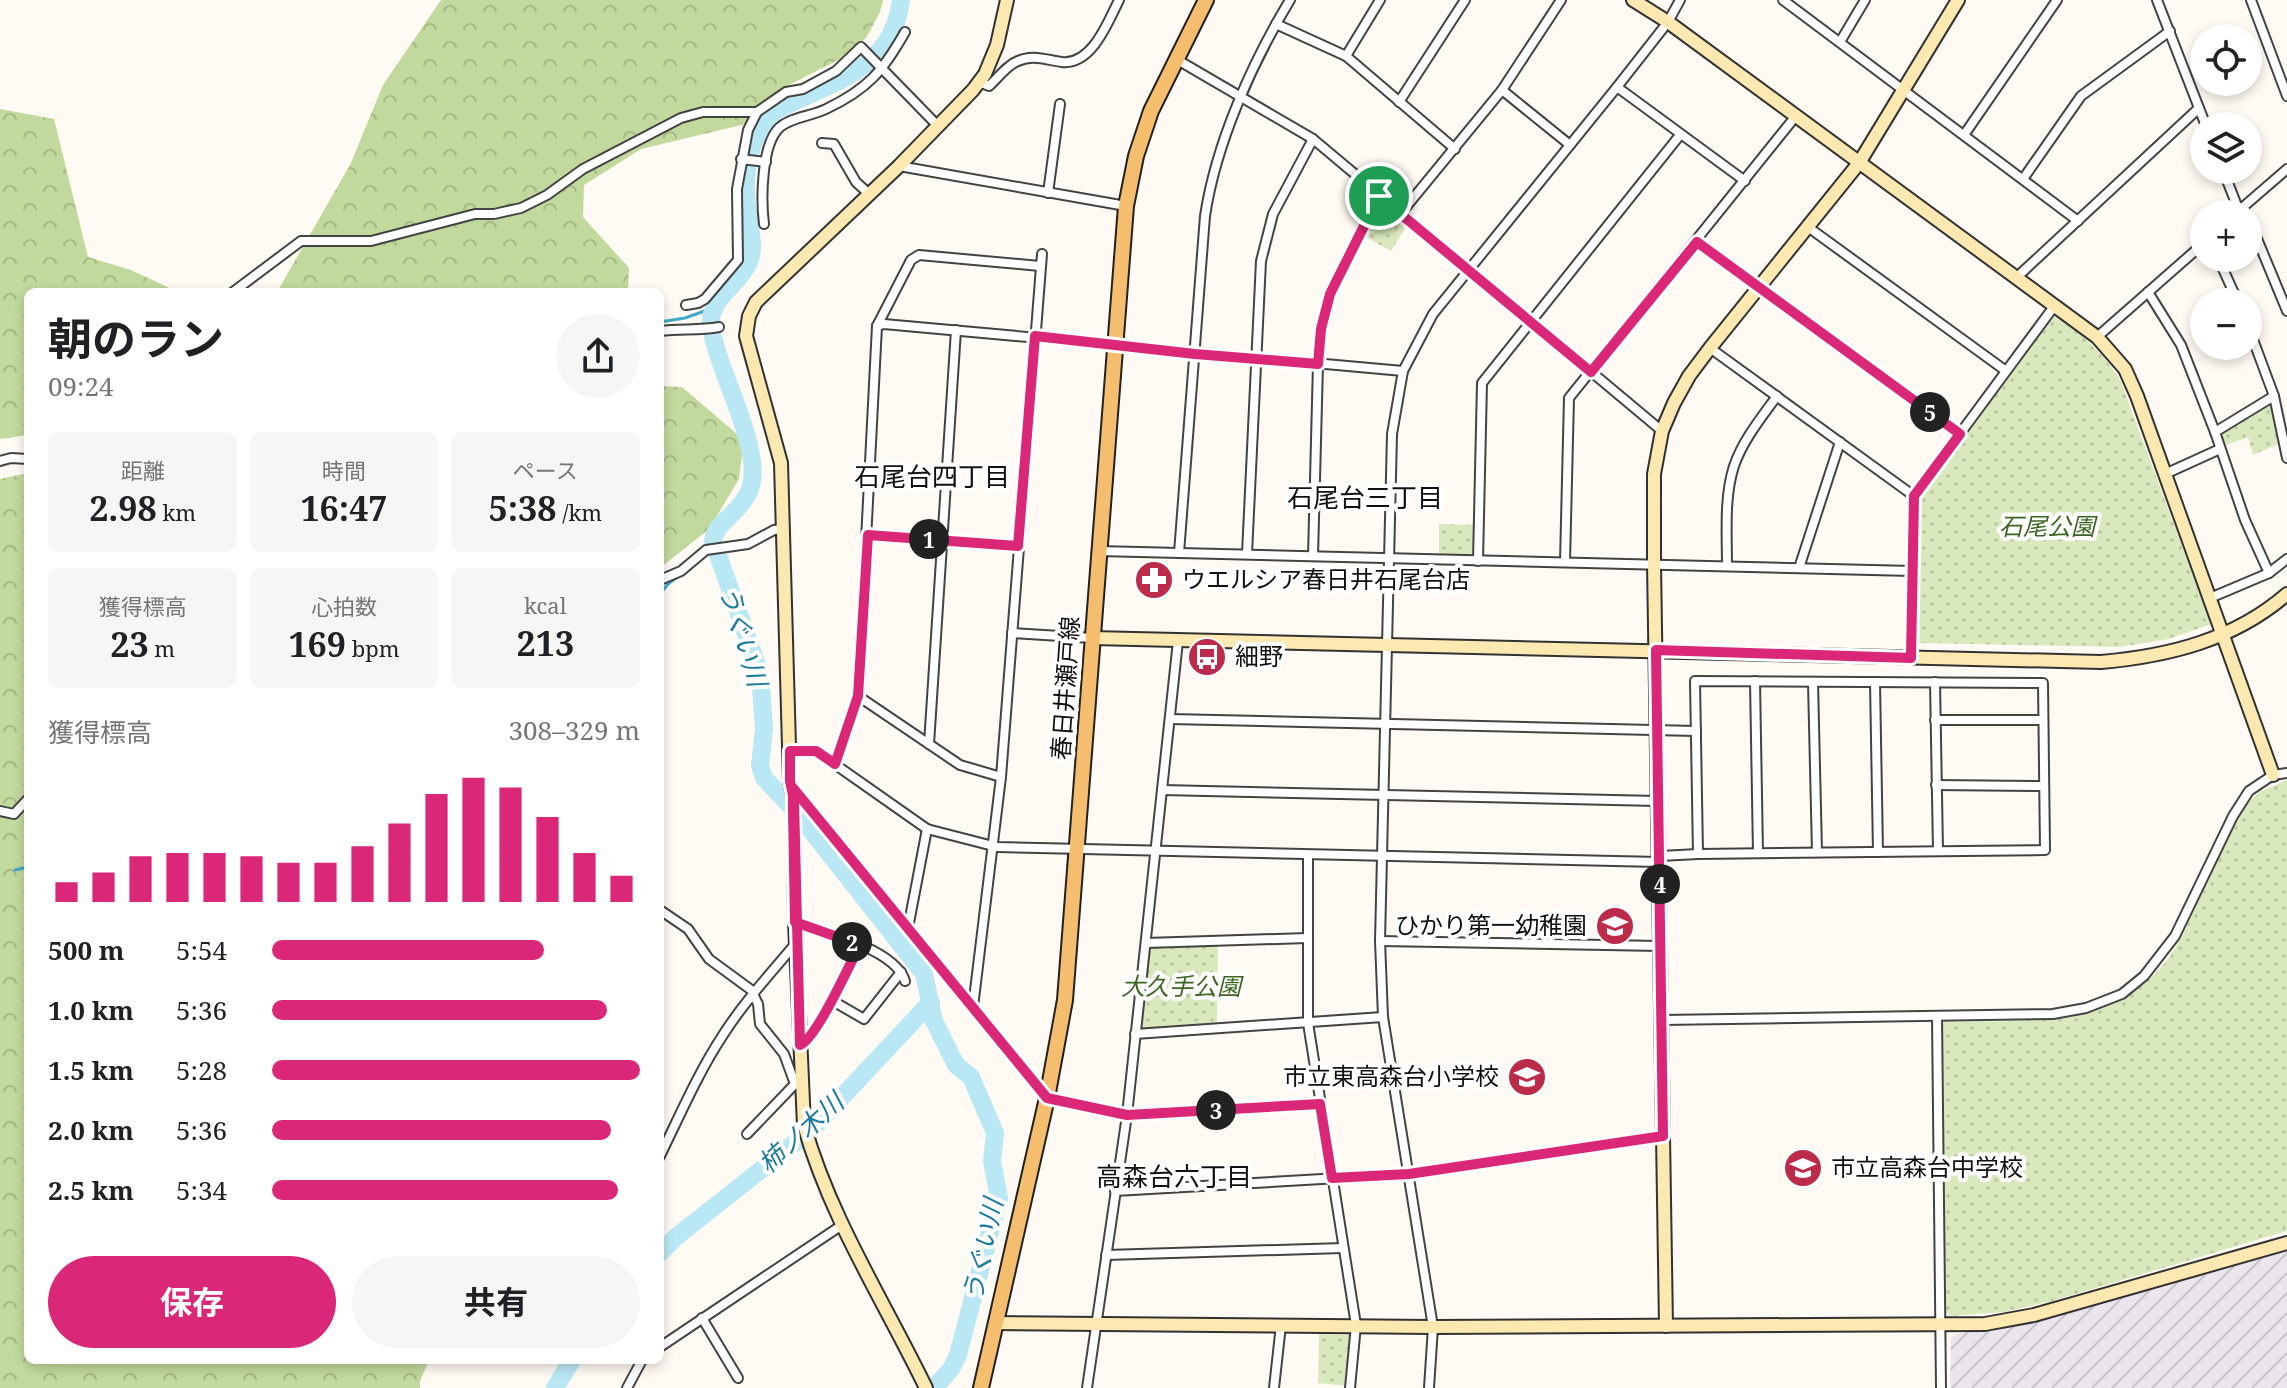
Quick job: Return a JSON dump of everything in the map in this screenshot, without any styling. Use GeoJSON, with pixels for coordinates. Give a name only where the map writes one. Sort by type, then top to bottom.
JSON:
{"type":"FeatureCollection","features":[{"type":"Feature","properties":{"kind":"main road","name":"春日井瀬戸線"},"geometry":{"type":"LineString","coordinates":[[981,1388],[1047,1098],[1065,1000],[1126,206],[1151,111],[1206,0]]}},
{"type":"Feature","properties":{"kind":"street"},"geometry":{"type":"LineString","coordinates":[[926,1388],[842,1225],[804,1125],[798,1084],[800,1045],[781,463],[747,347],[749,316],[756,302],[899,166],[979,82],[997,45],[1007,0]]}},
{"type":"Feature","properties":{"kind":"street"},"geometry":{"type":"LineString","coordinates":[[979,82],[989,86],[1015,61],[1033,57],[1067,63],[1079,57],[1099,42],[1119,0]]}},
{"type":"Feature","properties":{"kind":"street"},"geometry":{"type":"LineString","coordinates":[[1179,553],[1210,187],[1242,98],[1290,0]]}},
{"type":"Feature","properties":{"kind":"street"},"geometry":{"type":"LineString","coordinates":[[1346,56],[1380,0]]}},
{"type":"Feature","properties":{"kind":"street"},"geometry":{"type":"LineString","coordinates":[[1399,102],[1465,0]]}},
{"type":"Feature","properties":{"kind":"street"},"geometry":{"type":"LineString","coordinates":[[1401,213],[1502,90],[1561,0]]}},
{"type":"Feature","properties":{"kind":"street"},"geometry":{"type":"LineString","coordinates":[[1633,0],[1668,22],[2055,305],[2097,337],[2125,369],[2273,775]]}},
{"type":"Feature","properties":{"kind":"street"},"geometry":{"type":"LineString","coordinates":[[1429,1388],[1433,1327],[1383,1017],[1380,941],[1392,434],[1403,371],[1433,314],[1617,87],[1668,22],[1680,0]]}},
{"type":"Feature","properties":{"kind":"street"},"geometry":{"type":"LineString","coordinates":[[1783,0],[2078,221]]}},
{"type":"Feature","properties":{"kind":"street"},"geometry":{"type":"LineString","coordinates":[[1840,42],[1865,0]]}},
{"type":"Feature","properties":{"kind":"street"},"geometry":{"type":"LineString","coordinates":[[1666,1326],[1654,564],[1654,474],[1662,431],[1689,376],[1859,163],[1958,0]]}},
{"type":"Feature","properties":{"kind":"street"},"geometry":{"type":"LineString","coordinates":[[1964,135],[2057,0]]}},
{"type":"Feature","properties":{"kind":"street"},"geometry":{"type":"LineString","coordinates":[[2157,0],[2201,112]]}},
{"type":"Feature","properties":{"kind":"street"},"geometry":{"type":"LineString","coordinates":[[2251,0],[2287,96]]}},
{"type":"Feature","properties":{"kind":"street"},"geometry":{"type":"LineString","coordinates":[[1276,24],[1346,56],[1455,149]]}},
{"type":"Feature","properties":{"kind":"street"},"geometry":{"type":"LineString","coordinates":[[2023,179],[2081,96],[2170,31]]}},
{"type":"Feature","properties":{"kind":"street"},"geometry":{"type":"LineString","coordinates":[[764,224],[761,204],[766,162],[770,142],[777,129],[850,96],[883,67],[905,32]]}},
{"type":"Feature","properties":{"kind":"street"},"geometry":{"type":"LineString","coordinates":[[686,305],[705,299],[738,260],[737,189],[748,130],[757,112],[786,92],[803,89],[836,71],[861,47],[938,126]]}},
{"type":"Feature","properties":{"kind":"street"},"geometry":{"type":"LineString","coordinates":[[1176,59],[1313,139],[1662,431]]}},
{"type":"Feature","properties":{"kind":"street"},"geometry":{"type":"LineString","coordinates":[[1617,87],[1745,181]]}},
{"type":"Feature","properties":{"kind":"street"},"geometry":{"type":"LineString","coordinates":[[1502,90],[1570,145]]}},
{"type":"Feature","properties":{"kind":"street"},"geometry":{"type":"LineString","coordinates":[[1048,193],[1060,104]]}},
{"type":"Feature","properties":{"kind":"street"},"geometry":{"type":"LineString","coordinates":[[2017,277],[2199,108]]}},
{"type":"Feature","properties":{"kind":"street"},"geometry":{"type":"LineString","coordinates":[[238,288],[301,241],[371,241],[475,214],[494,214],[521,208],[547,195],[583,169],[681,118],[703,112],[757,112]]}},
{"type":"Feature","properties":{"kind":"street"},"geometry":{"type":"LineString","coordinates":[[1565,562],[1569,398],[1795,117]]}},
{"type":"Feature","properties":{"kind":"street"},"geometry":{"type":"LineString","coordinates":[[1478,561],[1482,383],[1680,135]]}},
{"type":"Feature","properties":{"kind":"street"},"geometry":{"type":"LineString","coordinates":[[1247,554],[1261,261],[1273,214],[1313,139]]}},
{"type":"Feature","properties":{"kind":"street"},"geometry":{"type":"LineString","coordinates":[[822,143],[834,144],[856,182],[868,193]]}},
{"type":"Feature","properties":{"kind":"street"},"geometry":{"type":"LineString","coordinates":[[741,159],[766,162]]}},
{"type":"Feature","properties":{"kind":"street"},"geometry":{"type":"LineString","coordinates":[[899,166],[1126,206]]}},
{"type":"Feature","properties":{"kind":"street"},"geometry":{"type":"LineString","coordinates":[[2255,200],[2287,169]]}},
{"type":"Feature","properties":{"kind":"street"},"geometry":{"type":"LineString","coordinates":[[1313,556],[1321,329],[1330,294],[1379,196]]}},
{"type":"Feature","properties":{"kind":"street"},"geometry":{"type":"LineString","coordinates":[[1808,227],[2006,371]]}},
{"type":"Feature","properties":{"kind":"street"},"geometry":{"type":"LineString","coordinates":[[1697,242],[1960,434]]}},
{"type":"Feature","properties":{"kind":"street"},"geometry":{"type":"LineString","coordinates":[[973,1007],[1001,777],[1042,254]]}},
{"type":"Feature","properties":{"kind":"street"},"geometry":{"type":"LineString","coordinates":[[835,764],[858,696],[877,326],[911,260],[919,255],[1040,266]]}},
{"type":"Feature","properties":{"kind":"street"},"geometry":{"type":"LineString","coordinates":[[2097,337],[2190,255]]}},
{"type":"Feature","properties":{"kind":"street"},"geometry":{"type":"LineString","coordinates":[[2262,257],[2287,311]]}},
{"type":"Feature","properties":{"kind":"street"},"geometry":{"type":"LineString","coordinates":[[2148,292],[2181,345],[2245,520],[2269,573]]}},
{"type":"Feature","properties":{"kind":"street"},"geometry":{"type":"LineString","coordinates":[[1911,658],[1914,496],[2055,305]]}},
{"type":"Feature","properties":{"kind":"street"},"geometry":{"type":"LineString","coordinates":[[877,326],[884,324],[1035,336],[1195,354],[1403,371]]}},
{"type":"Feature","properties":{"kind":"street"},"geometry":{"type":"LineString","coordinates":[[664,331],[719,327]]}},
{"type":"Feature","properties":{"kind":"street"},"geometry":{"type":"LineString","coordinates":[[929,744],[956,330]]}},
{"type":"Feature","properties":{"kind":"street"},"geometry":{"type":"LineString","coordinates":[[1710,348],[1914,496]]}},
{"type":"Feature","properties":{"kind":"street"},"geometry":{"type":"LineString","coordinates":[[2261,360],[2274,396],[2287,458]]}},
{"type":"Feature","properties":{"kind":"street"},"geometry":{"type":"LineString","coordinates":[[1727,566],[1727,496],[1734,465],[1747,438],[1777,396]]}},
{"type":"Feature","properties":{"kind":"street"},"geometry":{"type":"LineString","coordinates":[[2215,432],[2274,396]]}},
{"type":"Feature","properties":{"kind":"street"},"geometry":{"type":"LineString","coordinates":[[1799,568],[1840,442]]}},
{"type":"Feature","properties":{"kind":"street"},"geometry":{"type":"LineString","coordinates":[[2165,474],[2220,449]]}},
{"type":"Feature","properties":{"kind":"street"},"geometry":{"type":"LineString","coordinates":[[0,461],[24,458]]}},
{"type":"Feature","properties":{"kind":"street"},"geometry":{"type":"LineString","coordinates":[[664,578],[681,571],[706,550],[748,544],[774,530],[783,529]]}},
{"type":"Feature","properties":{"kind":"street"},"geometry":{"type":"LineString","coordinates":[[868,535],[1018,546]]}},
{"type":"Feature","properties":{"kind":"street"},"geometry":{"type":"LineString","coordinates":[[1098,551],[1913,571]]}},
{"type":"Feature","properties":{"kind":"street"},"geometry":{"type":"LineString","coordinates":[[2210,598],[2269,573],[2287,559]]}},
{"type":"Feature","properties":{"kind":"street"},"geometry":{"type":"LineString","coordinates":[[1012,633],[1178,641],[2101,662],[2146,658],[2182,650],[2223,635],[2287,594]]}},
{"type":"Feature","properties":{"kind":"street"},"geometry":{"type":"LineString","coordinates":[[1087,1388],[1127,1115],[1178,641]]}},
{"type":"Feature","properties":{"kind":"street"},"geometry":{"type":"LineString","coordinates":[[790,751],[816,751],[927,829],[993,846],[1308,855],[1660,859],[1698,854],[2045,850],[2043,683],[1695,681],[1698,854]]}},
{"type":"Feature","properties":{"kind":"street"},"geometry":{"type":"LineString","coordinates":[[1755,681],[1758,853]]}},
{"type":"Feature","properties":{"kind":"street"},"geometry":{"type":"LineString","coordinates":[[1813,682],[1817,852]]}},
{"type":"Feature","properties":{"kind":"street"},"geometry":{"type":"LineString","coordinates":[[1875,682],[1878,852]]}},
{"type":"Feature","properties":{"kind":"street"},"geometry":{"type":"LineString","coordinates":[[1935,682],[1938,851]]}},
{"type":"Feature","properties":{"kind":"street"},"geometry":{"type":"LineString","coordinates":[[858,696],[960,765],[1001,777]]}},
{"type":"Feature","properties":{"kind":"street"},"geometry":{"type":"LineString","coordinates":[[1170,719],[1696,731]]}},
{"type":"Feature","properties":{"kind":"street"},"geometry":{"type":"LineString","coordinates":[[1935,720],[2043,720]]}},
{"type":"Feature","properties":{"kind":"street"},"geometry":{"type":"LineString","coordinates":[[1662,1020],[2053,1014],[2086,1008],[2122,994],[2144,976],[2175,936],[2233,816],[2249,791],[2273,775],[2287,773]]}},
{"type":"Feature","properties":{"kind":"street"},"geometry":{"type":"LineString","coordinates":[[1936,785],[2043,786]]}},
{"type":"Feature","properties":{"kind":"street"},"geometry":{"type":"LineString","coordinates":[[1162,790],[1657,801]]}},
{"type":"Feature","properties":{"kind":"street"},"geometry":{"type":"LineString","coordinates":[[793,800],[908,928],[1047,1098],[1127,1115],[1320,1104]]}},
{"type":"Feature","properties":{"kind":"street"},"geometry":{"type":"LineString","coordinates":[[0,811],[14,814],[24,803]]}},
{"type":"Feature","properties":{"kind":"street"},"geometry":{"type":"LineString","coordinates":[[908,928],[927,829]]}},
{"type":"Feature","properties":{"kind":"street"},"geometry":{"type":"LineString","coordinates":[[1308,855],[1308,1023],[1356,1325],[1350,1388]]}},
{"type":"Feature","properties":{"kind":"street"},"geometry":{"type":"LineString","coordinates":[[664,913],[688,929],[709,959],[754,993],[760,1024],[784,1054],[798,1084]]}},
{"type":"Feature","properties":{"kind":"street"},"geometry":{"type":"LineString","coordinates":[[795,922],[880,955],[903,977],[864,1019],[831,1000]]}},
{"type":"Feature","properties":{"kind":"street"},"geometry":{"type":"LineString","coordinates":[[1146,943],[1307,938]]}},
{"type":"Feature","properties":{"kind":"street"},"geometry":{"type":"LineString","coordinates":[[1380,941],[1660,946]]}},
{"type":"Feature","properties":{"kind":"street"},"geometry":{"type":"LineString","coordinates":[[664,1148],[723,1035],[796,943]]}},
{"type":"Feature","properties":{"kind":"street"},"geometry":{"type":"LineString","coordinates":[[800,1045],[811,1036],[860,945]]}},
{"type":"Feature","properties":{"kind":"street"},"geometry":{"type":"LineString","coordinates":[[1937,1016],[1941,1388]]}},
{"type":"Feature","properties":{"kind":"street"},"geometry":{"type":"LineString","coordinates":[[1135,1034],[1383,1017]]}},
{"type":"Feature","properties":{"kind":"street"},"geometry":{"type":"LineString","coordinates":[[747,1134],[798,1084]]}},
{"type":"Feature","properties":{"kind":"street"},"geometry":{"type":"LineString","coordinates":[[1115,1191],[1409,1174],[1663,1136]]}},
{"type":"Feature","properties":{"kind":"street"},"geometry":{"type":"LineString","coordinates":[[664,1344],[842,1225]]}},
{"type":"Feature","properties":{"kind":"street"},"geometry":{"type":"LineString","coordinates":[[995,1323],[1433,1327],[1985,1324],[2034,1315],[2287,1243]]}},
{"type":"Feature","properties":{"kind":"street"},"geometry":{"type":"LineString","coordinates":[[1106,1255],[1343,1248]]}},
{"type":"Feature","properties":{"kind":"street"},"geometry":{"type":"LineString","coordinates":[[702,1318],[738,1378]]}},
{"type":"Feature","properties":{"kind":"street"},"geometry":{"type":"LineString","coordinates":[[1274,1388],[1281,1325]]}},
{"type":"Feature","properties":{"kind":"street"},"geometry":{"type":"LineString","coordinates":[[627,1388],[639,1364]]}},
{"type":"Feature","properties":{"kind":"shaded area"},"geometry":{"type":"Polygon","coordinates":[[[2287,1248],[2287,1388],[1950,1388],[1951,1338],[1956,1334],[2025,1323],[2287,1248]]]}},
{"type":"Feature","properties":{"kind":"green space"},"geometry":{"type":"Polygon","coordinates":[[[441,0],[883,0],[866,38],[844,57],[781,89],[754,122],[641,149],[584,185],[583,217],[629,268],[628,288],[279,288],[350,165],[383,85],[441,0]]]}},
{"type":"Feature","properties":{"kind":"green space"},"geometry":{"type":"Polygon","coordinates":[[[0,109],[54,119],[88,257],[131,270],[169,288],[24,288],[24,436],[0,439],[0,109]]]}},
{"type":"Feature","properties":{"kind":"green space"},"geometry":{"type":"Polygon","coordinates":[[[1379,206],[1407,225],[1391,251],[1364,236],[1379,206]]]}},
{"type":"Feature","properties":{"kind":"green space","name":"石尾公園"},"geometry":{"type":"Polygon","coordinates":[[[2053,316],[2091,344],[2121,382],[2211,624],[2169,639],[2119,647],[1916,643],[1921,496],[2053,316]]]}},
{"type":"Feature","properties":{"kind":"green space"},"geometry":{"type":"Polygon","coordinates":[[[664,386],[682,387],[744,440],[739,479],[709,529],[664,565],[664,386]]]}},
{"type":"Feature","properties":{"kind":"green space"},"geometry":{"type":"Polygon","coordinates":[[[2270,403],[2278,444],[2253,455],[2248,437],[2224,446],[2220,432],[2270,403]]]}},
{"type":"Feature","properties":{"kind":"green space"},"geometry":{"type":"Polygon","coordinates":[[[24,474],[24,1364],[427,1364],[420,1388],[0,1388],[0,479],[24,474]]]}},
{"type":"Feature","properties":{"kind":"green space"},"geometry":{"type":"Polygon","coordinates":[[[1439,524],[1475,525],[1475,553],[1471,556],[1439,555],[1439,524]]]}},
{"type":"Feature","properties":{"kind":"green space"},"geometry":{"type":"Polygon","coordinates":[[[2287,780],[2287,1231],[2052,1301],[2004,1312],[1950,1316],[1946,1312],[1941,1025],[1945,1022],[2014,1021],[2079,1014],[2109,1004],[2137,989],[2161,967],[2182,936],[2228,836],[2246,805],[2259,792],[2287,780]]]}},
{"type":"Feature","properties":{"kind":"green space","name":"大久手公園"},"geometry":{"type":"Polygon","coordinates":[[[1218,945],[1217,1024],[1144,1029],[1140,1026],[1149,950],[1152,947],[1218,945]]]}},
{"type":"Feature","properties":{"kind":"green space"},"geometry":{"type":"Polygon","coordinates":[[[1319,1334],[1350,1335],[1347,1386],[1318,1383],[1319,1334]]]}},
{"type":"Feature","properties":{"kind":"waterway","name":"うぐい川"},"geometry":{"type":"LineString","coordinates":[[901,0],[895,24],[885,44],[871,59],[836,83],[775,111],[766,120],[754,142],[746,181],[752,250],[744,271],[721,298],[711,317],[715,346],[744,426],[752,464],[752,481],[744,500],[719,527],[713,541],[760,673],[764,729],[760,766],[764,778],[799,815],[924,974],[934,1021],[956,1065],[971,1077],[995,1133],[992,1161],[999,1198],[958,1355],[951,1369],[934,1388]]}},
{"type":"Feature","properties":{"kind":"waterway"},"geometry":{"type":"LineString","coordinates":[[664,321],[713,308]]}},
{"type":"Feature","properties":{"kind":"waterway"},"geometry":{"type":"LineString","coordinates":[[664,589],[709,553]]}},
{"type":"Feature","properties":{"kind":"waterway"},"geometry":{"type":"LineString","coordinates":[[15,870],[24,868]]}},
{"type":"Feature","properties":{"kind":"waterway","name":"柿ノ木川"},"geometry":{"type":"LineString","coordinates":[[664,1249],[810,1131],[931,1002]]}},
{"type":"Feature","properties":{"kind":"waterway","name":"柿ノ木川"},"geometry":{"type":"LineString","coordinates":[[555,1388],[570,1364]]}},
{"type":"Feature","properties":{"kind":"place","name":"ウエルシア春日井石尾台店"},"geometry":{"type":"Point","coordinates":[1154,580]}},
{"type":"Feature","properties":{"kind":"place","name":"細野"},"geometry":{"type":"Point","coordinates":[1207,657]}},
{"type":"Feature","properties":{"kind":"place","name":"ひかり第一幼稚園"},"geometry":{"type":"Point","coordinates":[1615,926]}},
{"type":"Feature","properties":{"kind":"place","name":"市立東高森台小学校"},"geometry":{"type":"Point","coordinates":[1527,1077]}},
{"type":"Feature","properties":{"kind":"place","name":"市立高森台中学校"},"geometry":{"type":"Point","coordinates":[1803,1168]}},
{"type":"Feature","properties":{"kind":"district","name":"石尾台四丁目"},"geometry":{"type":"Point","coordinates":[932,477]}},
{"type":"Feature","properties":{"kind":"district","name":"石尾台三丁目"},"geometry":{"type":"Point","coordinates":[1365,498]}},
{"type":"Feature","properties":{"kind":"district","name":"高森台六丁目"},"geometry":{"type":"Point","coordinates":[1174,1177]}},
{"type":"Feature","properties":{"kind":"route"},"geometry":{"type":"LineString","coordinates":[[1379,196],[1330,294],[1321,329],[1318,364],[1035,336],[1018,546],[868,535],[858,696],[835,764],[816,751],[790,751],[790,781],[794,800],[795,922],[800,1045],[815,1029],[860,945],[795,922],[793,813],[794,800],[793,788],[1047,1098],[1127,1115],[1320,1104],[1332,1178],[1409,1174],[1663,1136],[1656,650],[1911,658],[1914,496],[1960,434],[1697,242],[1591,372],[1379,196]]}}]}
